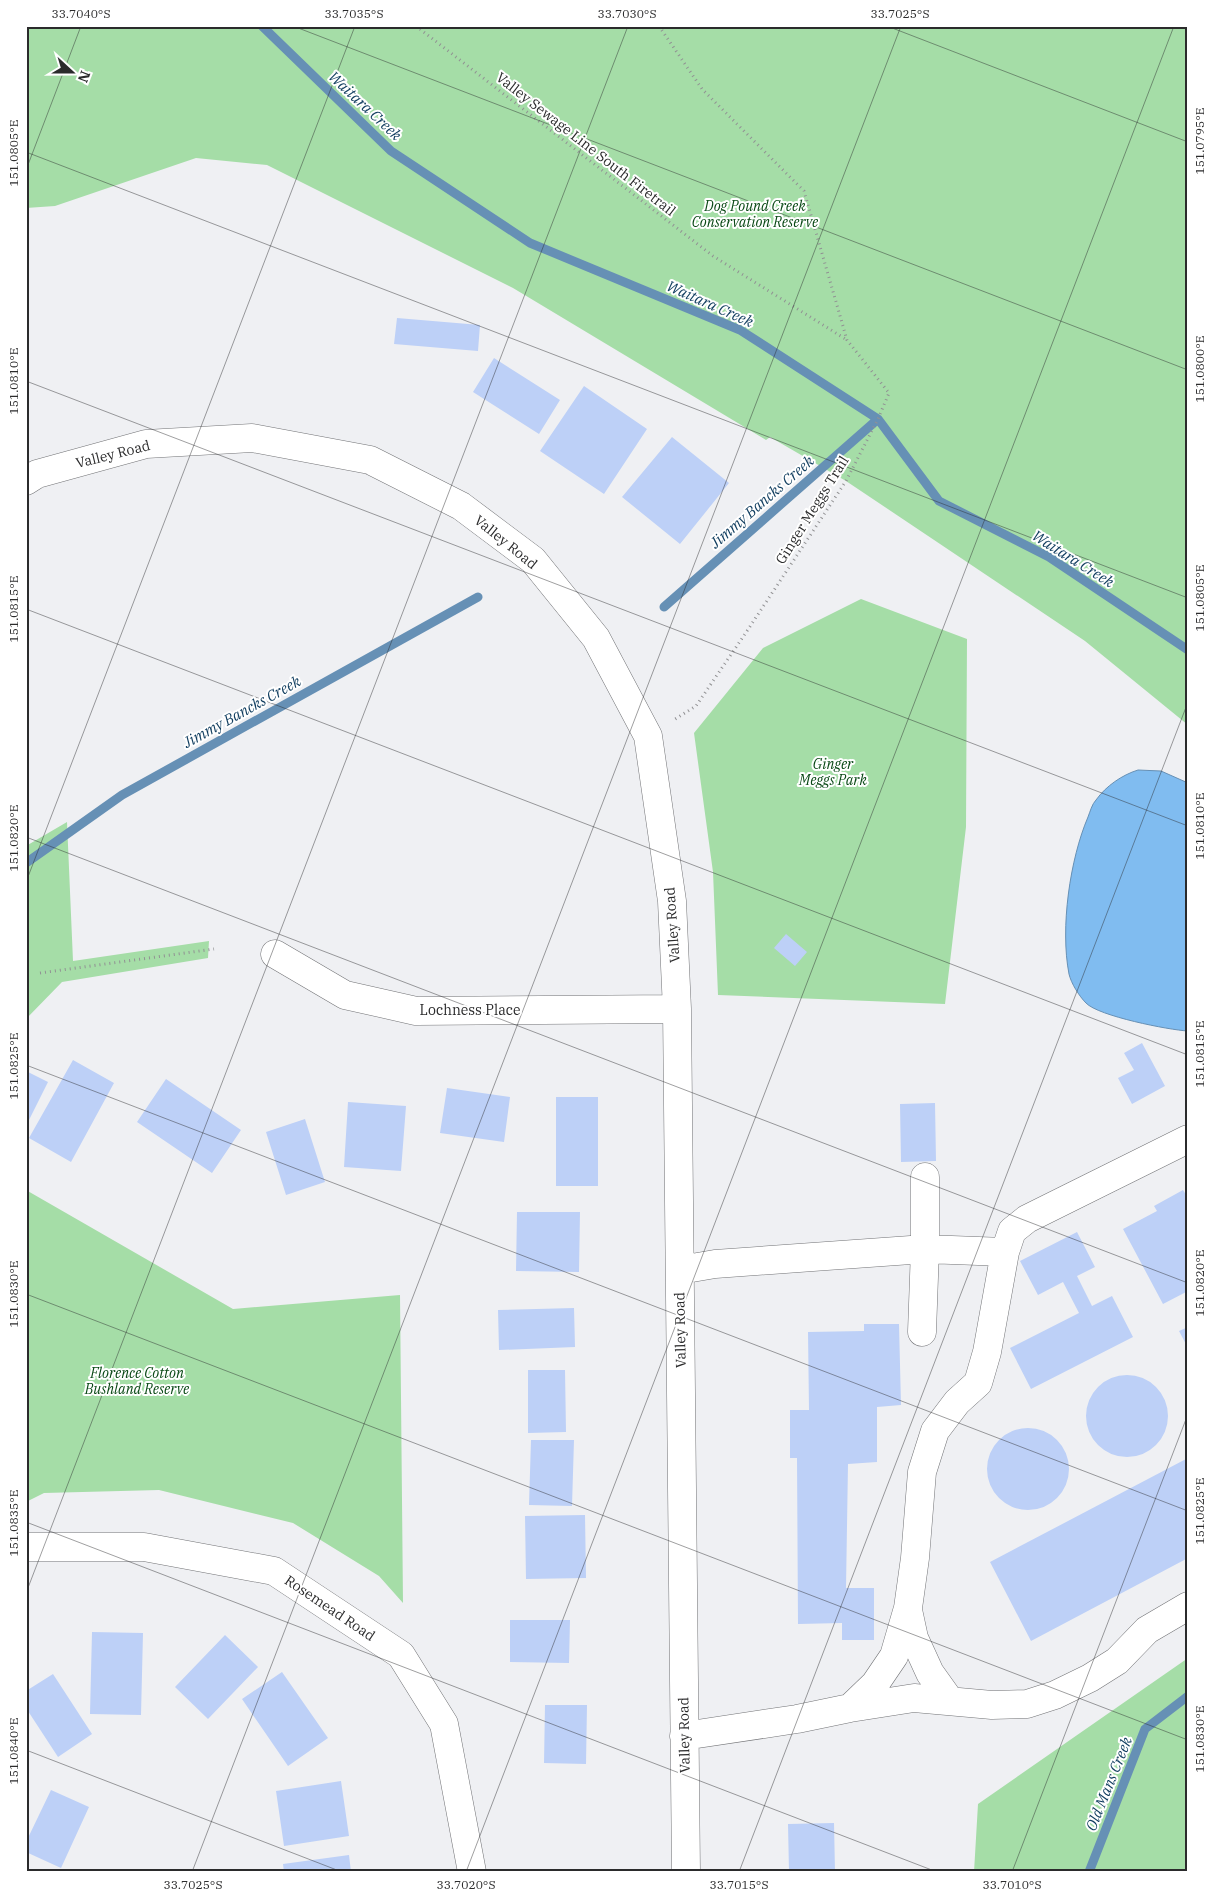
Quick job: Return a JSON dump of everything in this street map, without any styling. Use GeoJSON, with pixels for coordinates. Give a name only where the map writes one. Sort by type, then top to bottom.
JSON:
{"type":"FeatureCollection","features":[{"type":"Feature","properties":{"kind":"street","name":"Valley Road"},"geometry":{"type":"LineString","coordinates":[[26,481],[37,474],[146,444],[252,438],[370,460],[461,506],[533,560],[596,638],[648,736],[672,901],[677,1009],[686,1872]]}},
{"type":"Feature","properties":{"kind":"street","name":"Lochness Place"},"geometry":{"type":"LineString","coordinates":[[275,954],[344,994],[416,1011],[677,1009]]}},
{"type":"Feature","properties":{"kind":"street"},"geometry":{"type":"LineString","coordinates":[[850,1708],[875,1684],[894,1656],[908,1608],[915,1558],[922,1472],[935,1431],[957,1402],[978,1383],[987,1352],[1005,1252],[1012,1231],[1027,1219],[1188,1139]]}},
{"type":"Feature","properties":{"kind":"street"},"geometry":{"type":"LineString","coordinates":[[922,1332],[925,1249],[924,1177]]}},
{"type":"Feature","properties":{"kind":"street"},"geometry":{"type":"LineString","coordinates":[[680,1270],[715,1264],[925,1249],[1005,1252]]}},
{"type":"Feature","properties":{"kind":"street","name":"Rosemead Road"},"geometry":{"type":"LineString","coordinates":[[26,1548],[144,1547],[274,1571],[401,1656],[444,1724],[472,1872]]}},
{"type":"Feature","properties":{"kind":"street"},"geometry":{"type":"LineString","coordinates":[[684,1736],[797,1719],[914,1698],[992,1705],[1027,1704],[1055,1696],[1090,1678],[1117,1661],[1147,1630],[1188,1606]]}},
{"type":"Feature","properties":{"kind":"street"},"geometry":{"type":"LineString","coordinates":[[908,1608],[914,1638],[930,1673],[950,1701]]}},
{"type":"Feature","properties":{"kind":"path","name":"Valley Sewage Line South Firetrail"},"geometry":{"type":"LineString","coordinates":[[416,26],[713,256],[847,340]]}},
{"type":"Feature","properties":{"kind":"path","name":"Ginger Meggs Trail"},"geometry":{"type":"LineString","coordinates":[[648,736],[696,706],[846,482],[889,393],[847,340],[804,191],[702,89],[659,26]]}},
{"type":"Feature","properties":{"kind":"path"},"geometry":{"type":"LineString","coordinates":[[40,972],[214,949]]}},
{"type":"Feature","properties":{"kind":"green space","name":"Dog Pound Creek Conservation Reserve"},"geometry":{"type":"Polygon","coordinates":[[[26,26],[1188,26],[1188,725],[1085,641],[846,481],[770,437],[766,440],[513,288],[267,165],[196,158],[55,206],[26,208],[26,26]]]}},
{"type":"Feature","properties":{"kind":"green space","name":"Ginger Meggs Park"},"geometry":{"type":"Polygon","coordinates":[[[861,599],[967,639],[966,827],[945,1004],[718,995],[713,872],[694,733],[763,648],[861,599]]]}},
{"type":"Feature","properties":{"kind":"green space"},"geometry":{"type":"Polygon","coordinates":[[[67,822],[73,961],[209,941],[208,958],[62,982],[26,1019],[26,846],[67,822]]]}},
{"type":"Feature","properties":{"kind":"green space","name":"Florence Cotton Bushland Reserve"},"geometry":{"type":"Polygon","coordinates":[[[26,1190],[233,1309],[400,1295],[403,1603],[379,1576],[293,1523],[159,1490],[44,1493],[26,1502],[26,1190]]]}},
{"type":"Feature","properties":{"kind":"green space"},"geometry":{"type":"Polygon","coordinates":[[[1188,1658],[1188,1872],[974,1872],[978,1804],[1188,1658]]]}},
{"type":"Feature","properties":{"kind":"water"},"geometry":{"type":"Polygon","coordinates":[[[1138,770],[1161,771],[1188,783],[1188,1031],[1134,1021],[1093,1008],[1078,993],[1069,974],[1066,956],[1066,915],[1072,873],[1082,834],[1092,806],[1100,795],[1115,782],[1138,770]]]}},
{"type":"Feature","properties":{"kind":"building"},"geometry":{"type":"Polygon","coordinates":[[[397,318],[480,325],[478,351],[394,344],[397,318]]]}},
{"type":"Feature","properties":{"kind":"building"},"geometry":{"type":"Polygon","coordinates":[[[494,358],[560,400],[539,434],[473,392],[494,358]]]}},
{"type":"Feature","properties":{"kind":"building"},"geometry":{"type":"Polygon","coordinates":[[[584,386],[647,429],[604,494],[540,451],[584,386]]]}},
{"type":"Feature","properties":{"kind":"building"},"geometry":{"type":"Polygon","coordinates":[[[672,437],[729,483],[680,544],[622,497],[672,437]]]}},
{"type":"Feature","properties":{"kind":"building"},"geometry":{"type":"Polygon","coordinates":[[[786,934],[807,952],[795,966],[774,948],[786,934]]]}},
{"type":"Feature","properties":{"kind":"building"},"geometry":{"type":"Polygon","coordinates":[[[1142,1043],[1165,1086],[1132,1104],[1118,1078],[1134,1070],[1124,1053],[1142,1043]]]}},
{"type":"Feature","properties":{"kind":"building"},"geometry":{"type":"Polygon","coordinates":[[[73,1060],[114,1083],[71,1162],[29,1138],[73,1060]]]}},
{"type":"Feature","properties":{"kind":"building"},"geometry":{"type":"Polygon","coordinates":[[[26,1071],[48,1082],[26,1126],[26,1071]]]}},
{"type":"Feature","properties":{"kind":"building"},"geometry":{"type":"Polygon","coordinates":[[[166,1079],[241,1130],[212,1173],[137,1122],[166,1079]]]}},
{"type":"Feature","properties":{"kind":"building"},"geometry":{"type":"Polygon","coordinates":[[[447,1088],[510,1097],[504,1142],[440,1133],[447,1088]]]}},
{"type":"Feature","properties":{"kind":"building"},"geometry":{"type":"Polygon","coordinates":[[[556,1097],[598,1097],[598,1186],[556,1186],[556,1097]]]}},
{"type":"Feature","properties":{"kind":"building"},"geometry":{"type":"Polygon","coordinates":[[[348,1102],[406,1106],[401,1171],[344,1167],[348,1102]]]}},
{"type":"Feature","properties":{"kind":"building"},"geometry":{"type":"Polygon","coordinates":[[[935,1103],[936,1161],[901,1162],[900,1104],[935,1103]]]}},
{"type":"Feature","properties":{"kind":"building"},"geometry":{"type":"Polygon","coordinates":[[[305,1119],[325,1182],[286,1195],[266,1132],[305,1119]]]}},
{"type":"Feature","properties":{"kind":"building"},"geometry":{"type":"Polygon","coordinates":[[[1183,1190],[1188,1198],[1188,1291],[1163,1304],[1123,1229],[1157,1211],[1154,1206],[1183,1190]]]}},
{"type":"Feature","properties":{"kind":"building"},"geometry":{"type":"Polygon","coordinates":[[[517,1212],[580,1212],[579,1272],[516,1271],[517,1212]]]}},
{"type":"Feature","properties":{"kind":"building"},"geometry":{"type":"Polygon","coordinates":[[[1077,1232],[1095,1267],[1077,1276],[1092,1306],[1112,1296],[1133,1337],[1031,1389],[1010,1348],[1079,1313],[1063,1282],[1038,1295],[1020,1261],[1077,1232]]]}},
{"type":"Feature","properties":{"kind":"building"},"geometry":{"type":"Polygon","coordinates":[[[574,1308],[575,1347],[499,1350],[498,1310],[574,1308]]]}},
{"type":"Feature","properties":{"kind":"building"},"geometry":{"type":"Polygon","coordinates":[[[864,1324],[899,1324],[901,1405],[877,1407],[877,1462],[848,1464],[846,1588],[874,1588],[874,1640],[842,1640],[842,1623],[798,1624],[797,1458],[790,1458],[790,1410],[809,1410],[808,1332],[864,1331],[864,1324]]]}},
{"type":"Feature","properties":{"kind":"building"},"geometry":{"type":"Polygon","coordinates":[[[1188,1327],[1188,1348],[1179,1331],[1188,1327]]]}},
{"type":"Feature","properties":{"kind":"building"},"geometry":{"type":"Polygon","coordinates":[[[528,1370],[565,1370],[566,1432],[528,1433],[528,1370]]]}},
{"type":"Feature","properties":{"kind":"building"},"geometry":{"type":"Polygon","coordinates":[[[1119,1375],[1135,1375],[1150,1382],[1161,1393],[1168,1408],[1165,1432],[1156,1445],[1135,1457],[1119,1457],[1104,1450],[1093,1439],[1086,1424],[1086,1408],[1093,1393],[1104,1382],[1119,1375]]]}},
{"type":"Feature","properties":{"kind":"building"},"geometry":{"type":"Polygon","coordinates":[[[1020,1428],[1036,1428],[1051,1435],[1062,1446],[1069,1461],[1066,1485],[1057,1498],[1036,1510],[1020,1510],[1005,1503],[994,1492],[987,1477],[987,1461],[994,1446],[1005,1435],[1020,1428]]]}},
{"type":"Feature","properties":{"kind":"building"},"geometry":{"type":"Polygon","coordinates":[[[531,1440],[574,1440],[572,1506],[529,1505],[531,1440]]]}},
{"type":"Feature","properties":{"kind":"building"},"geometry":{"type":"Polygon","coordinates":[[[1186,1459],[1188,1462],[1188,1558],[1031,1641],[990,1562],[1186,1459]]]}},
{"type":"Feature","properties":{"kind":"building"},"geometry":{"type":"Polygon","coordinates":[[[585,1515],[586,1578],[526,1579],[525,1516],[585,1515]]]}},
{"type":"Feature","properties":{"kind":"building"},"geometry":{"type":"Polygon","coordinates":[[[510,1620],[570,1620],[569,1663],[510,1662],[510,1620]]]}},
{"type":"Feature","properties":{"kind":"building"},"geometry":{"type":"Polygon","coordinates":[[[92,1632],[143,1633],[141,1715],[90,1714],[92,1632]]]}},
{"type":"Feature","properties":{"kind":"building"},"geometry":{"type":"Polygon","coordinates":[[[225,1635],[258,1667],[208,1719],[175,1687],[225,1635]]]}},
{"type":"Feature","properties":{"kind":"building"},"geometry":{"type":"Polygon","coordinates":[[[282,1672],[328,1738],[288,1766],[242,1699],[282,1672]]]}},
{"type":"Feature","properties":{"kind":"building"},"geometry":{"type":"Polygon","coordinates":[[[53,1674],[92,1734],[58,1757],[26,1708],[26,1691],[53,1674]]]}},
{"type":"Feature","properties":{"kind":"building"},"geometry":{"type":"Polygon","coordinates":[[[545,1705],[587,1705],[586,1764],[544,1763],[545,1705]]]}},
{"type":"Feature","properties":{"kind":"building"},"geometry":{"type":"Polygon","coordinates":[[[341,1781],[349,1836],[284,1846],[276,1791],[341,1781]]]}},
{"type":"Feature","properties":{"kind":"building"},"geometry":{"type":"Polygon","coordinates":[[[51,1790],[89,1807],[61,1868],[26,1852],[26,1842],[51,1790]]]}},
{"type":"Feature","properties":{"kind":"building"},"geometry":{"type":"Polygon","coordinates":[[[834,1823],[835,1872],[789,1872],[788,1824],[834,1823]]]}},
{"type":"Feature","properties":{"kind":"building"},"geometry":{"type":"Polygon","coordinates":[[[349,1855],[351,1872],[284,1872],[283,1864],[349,1855]]]}},
{"type":"Feature","properties":{"kind":"waterway","name":"Waitara Creek"},"geometry":{"type":"LineString","coordinates":[[262,26],[391,151],[530,243],[740,330],[878,419],[939,501],[1049,557],[1188,650]]}},
{"type":"Feature","properties":{"kind":"waterway","name":"Jimmy Bancks Creek"},"geometry":{"type":"LineString","coordinates":[[664,607],[878,419]]}},
{"type":"Feature","properties":{"kind":"waterway","name":"Jimmy Bancks Creek"},"geometry":{"type":"LineString","coordinates":[[26,863],[122,795],[478,597]]}},
{"type":"Feature","properties":{"kind":"waterway","name":"Old Mans Creek"},"geometry":{"type":"LineString","coordinates":[[1089,1872],[1145,1729],[1188,1696]]}}]}
